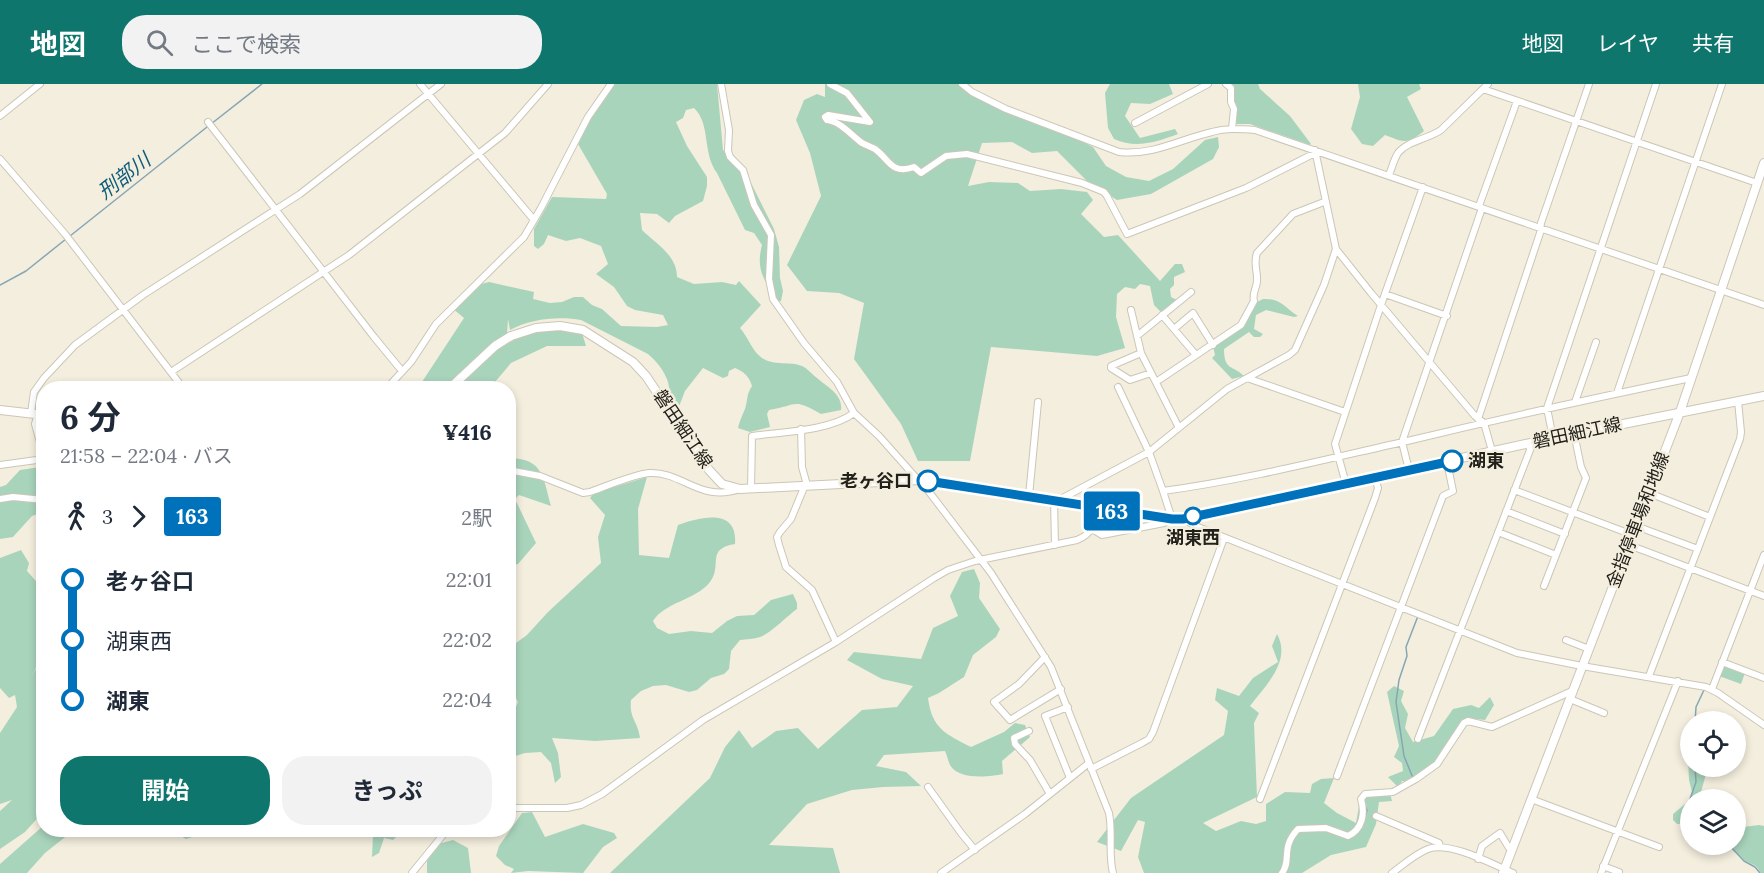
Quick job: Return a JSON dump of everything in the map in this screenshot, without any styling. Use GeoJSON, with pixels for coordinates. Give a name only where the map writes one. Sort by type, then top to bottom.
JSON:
{"type":"FeatureCollection","features":[{"type":"Feature","properties":{"kind":"main road","name":"金指停車場和地線"},"geometry":{"type":"LineString","coordinates":[[1504,871],[1680,412],[1764,163]]}},
{"type":"Feature","properties":{"kind":"main road","name":"磐田細江線"},"geometry":{"type":"LineString","coordinates":[[458,381],[495,346],[511,336],[536,328],[560,326],[583,330],[633,362],[646,376],[709,470],[722,484],[740,489],[752,489],[919,480],[1029,496],[1168,521],[1376,478],[1574,433],[1764,396]]}},
{"type":"Feature","properties":{"kind":"main road"},"geometry":{"type":"LineString","coordinates":[[0,410],[36,414]]}},
{"type":"Feature","properties":{"kind":"street"},"geometry":{"type":"LineString","coordinates":[[0,116],[40,84]]}},
{"type":"Feature","properties":{"kind":"street"},"geometry":{"type":"LineString","coordinates":[[420,84],[534,220]]}},
{"type":"Feature","properties":{"kind":"street"},"geometry":{"type":"LineString","coordinates":[[42,381],[75,345],[143,296],[300,194],[441,84]]}},
{"type":"Feature","properties":{"kind":"street"},"geometry":{"type":"LineString","coordinates":[[171,372],[349,255],[506,133],[548,84]]}},
{"type":"Feature","properties":{"kind":"street"},"geometry":{"type":"LineString","coordinates":[[393,381],[411,362],[436,324],[524,237],[588,117],[611,84]]}},
{"type":"Feature","properties":{"kind":"street"},"geometry":{"type":"LineString","coordinates":[[721,84],[729,130],[728,151],[730,157],[743,170],[754,205],[771,235],[769,279],[773,299],[804,343],[837,382],[854,413],[879,436],[919,480],[982,560],[1045,657],[1061,689],[1109,813],[1112,826],[1111,866],[1113,873]]}},
{"type":"Feature","properties":{"kind":"street"},"geometry":{"type":"LineString","coordinates":[[830,84],[847,93],[870,122],[828,115],[825,117],[827,120],[832,120],[864,144],[877,150],[886,162],[894,167],[904,171],[914,167],[921,173],[946,156],[967,154],[1082,183],[1104,192],[1127,234],[1246,188],[1313,154],[1314,150]]}},
{"type":"Feature","properties":{"kind":"street"},"geometry":{"type":"LineString","coordinates":[[962,84],[972,92],[1006,109],[1119,152],[1152,150],[1212,132],[1232,129],[1255,130],[1764,305]]}},
{"type":"Feature","properties":{"kind":"street"},"geometry":{"type":"LineString","coordinates":[[1135,123],[1208,84]]}},
{"type":"Feature","properties":{"kind":"street"},"geometry":{"type":"LineString","coordinates":[[1226,84],[1231,88],[1231,102],[1234,109],[1232,129]]}},
{"type":"Feature","properties":{"kind":"street"},"geometry":{"type":"LineString","coordinates":[[1481,421],[1541,223],[1589,84]]}},
{"type":"Feature","properties":{"kind":"street"},"geometry":{"type":"LineString","coordinates":[[1553,438],[1547,408],[1656,84]]}},
{"type":"Feature","properties":{"kind":"street"},"geometry":{"type":"LineString","coordinates":[[1617,393],[1722,84]]}},
{"type":"Feature","properties":{"kind":"street"},"geometry":{"type":"LineString","coordinates":[[1389,175],[1397,154],[1433,136],[1485,87],[1517,101],[1757,183]]}},
{"type":"Feature","properties":{"kind":"street"},"geometry":{"type":"LineString","coordinates":[[1409,470],[1402,442],[1447,316],[1517,101]]}},
{"type":"Feature","properties":{"kind":"street"},"geometry":{"type":"LineString","coordinates":[[208,122],[402,371]]}},
{"type":"Feature","properties":{"kind":"street"},"geometry":{"type":"LineString","coordinates":[[1314,150],[1336,249],[1481,421],[1492,451]]}},
{"type":"Feature","properties":{"kind":"street"},"geometry":{"type":"LineString","coordinates":[[0,159],[65,234],[178,381]]}},
{"type":"Feature","properties":{"kind":"street"},"geometry":{"type":"LineString","coordinates":[[1346,484],[1335,444],[1381,304],[1423,187]]}},
{"type":"Feature","properties":{"kind":"street"},"geometry":{"type":"LineString","coordinates":[[1156,382],[1241,325],[1254,301],[1257,253],[1293,214],[1324,202]]}},
{"type":"Feature","properties":{"kind":"street"},"geometry":{"type":"LineString","coordinates":[[1055,545],[1055,501],[1149,452],[1178,426],[1227,389],[1295,350],[1324,285],[1336,249]]}},
{"type":"Feature","properties":{"kind":"street"},"geometry":{"type":"LineString","coordinates":[[1137,336],[1191,291]]}},
{"type":"Feature","properties":{"kind":"street"},"geometry":{"type":"LineString","coordinates":[[1385,294],[1447,316]]}},
{"type":"Feature","properties":{"kind":"street"},"geometry":{"type":"LineString","coordinates":[[1131,310],[1141,353],[1178,426]]}},
{"type":"Feature","properties":{"kind":"street"},"geometry":{"type":"LineString","coordinates":[[1174,329],[1193,313],[1213,345]]}},
{"type":"Feature","properties":{"kind":"street"},"geometry":{"type":"LineString","coordinates":[[1162,315],[1196,355]]}},
{"type":"Feature","properties":{"kind":"street"},"geometry":{"type":"LineString","coordinates":[[1575,402],[1596,342]]}},
{"type":"Feature","properties":{"kind":"street"},"geometry":{"type":"LineString","coordinates":[[1141,353],[1111,368],[1130,380],[1151,373]]}},
{"type":"Feature","properties":{"kind":"street"},"geometry":{"type":"LineString","coordinates":[[1247,378],[1345,412]]}},
{"type":"Feature","properties":{"kind":"street"},"geometry":{"type":"LineString","coordinates":[[1162,491],[1211,484],[1402,442],[1481,421],[1691,378]]}},
{"type":"Feature","properties":{"kind":"street"},"geometry":{"type":"LineString","coordinates":[[1092,529],[1102,535],[1168,521],[1162,491],[1149,452],[1118,387]]}},
{"type":"Feature","properties":{"kind":"street"},"geometry":{"type":"LineString","coordinates":[[1649,676],[1741,437],[1738,400]]}},
{"type":"Feature","properties":{"kind":"street"},"geometry":{"type":"LineString","coordinates":[[1029,496],[1038,402]]}},
{"type":"Feature","properties":{"kind":"street"},"geometry":{"type":"LineString","coordinates":[[752,489],[752,436],[821,426],[854,413]]}},
{"type":"Feature","properties":{"kind":"street"},"geometry":{"type":"LineString","coordinates":[[801,429],[802,467],[806,485],[791,519],[777,537],[786,567],[812,590],[836,642]]}},
{"type":"Feature","properties":{"kind":"street"},"geometry":{"type":"LineString","coordinates":[[1544,586],[1586,478],[1581,467],[1574,433]]}},
{"type":"Feature","properties":{"kind":"street"},"geometry":{"type":"LineString","coordinates":[[1418,739],[1530,450],[1529,443]]}},
{"type":"Feature","properties":{"kind":"street"},"geometry":{"type":"LineString","coordinates":[[0,465],[36,459]]}},
{"type":"Feature","properties":{"kind":"street"},"geometry":{"type":"LineString","coordinates":[[1337,776],[1443,496],[1453,491],[1447,462]]}},
{"type":"Feature","properties":{"kind":"street"},"geometry":{"type":"LineString","coordinates":[[516,472],[540,476],[583,493],[649,473],[671,478],[708,492],[729,493],[740,489]]}},
{"type":"Feature","properties":{"kind":"street"},"geometry":{"type":"LineString","coordinates":[[1260,799],[1376,498],[1378,488],[1376,478]]}},
{"type":"Feature","properties":{"kind":"street"},"geometry":{"type":"LineString","coordinates":[[1514,490],[1632,535]]}},
{"type":"Feature","properties":{"kind":"street"},"geometry":{"type":"LineString","coordinates":[[1649,493],[1710,517]]}},
{"type":"Feature","properties":{"kind":"street"},"geometry":{"type":"LineString","coordinates":[[0,499],[13,497],[36,499]]}},
{"type":"Feature","properties":{"kind":"street"},"geometry":{"type":"LineString","coordinates":[[516,808],[567,808],[592,800],[618,784],[703,720],[836,642],[941,574],[965,564],[1086,536],[1092,529],[1098,508]]}},
{"type":"Feature","properties":{"kind":"street"},"geometry":{"type":"LineString","coordinates":[[1506,511],[1565,534]]}},
{"type":"Feature","properties":{"kind":"street"},"geometry":{"type":"LineString","coordinates":[[1183,519],[1224,538],[1517,653],[1712,689],[1764,726]]}},
{"type":"Feature","properties":{"kind":"street"},"geometry":{"type":"LineString","coordinates":[[1636,526],[1698,549]]}},
{"type":"Feature","properties":{"kind":"street"},"geometry":{"type":"LineString","coordinates":[[1498,532],[1556,555]]}},
{"type":"Feature","properties":{"kind":"street"},"geometry":{"type":"LineString","coordinates":[[941,873],[1025,814],[1070,778],[1090,766],[1149,739],[1224,538]]}},
{"type":"Feature","properties":{"kind":"street"},"geometry":{"type":"LineString","coordinates":[[1629,545],[1764,596]]}},
{"type":"Feature","properties":{"kind":"street"},"geometry":{"type":"LineString","coordinates":[[1712,689],[1764,555]]}},
{"type":"Feature","properties":{"kind":"street"},"geometry":{"type":"LineString","coordinates":[[1566,640],[1589,649]]}},
{"type":"Feature","properties":{"kind":"street"},"geometry":{"type":"LineString","coordinates":[[1045,657],[1019,684],[994,702],[1010,720],[1061,689]]}},
{"type":"Feature","properties":{"kind":"street"},"geometry":{"type":"LineString","coordinates":[[1722,662],[1764,678]]}},
{"type":"Feature","properties":{"kind":"street"},"geometry":{"type":"LineString","coordinates":[[1618,872],[1602,870],[1678,681]]}},
{"type":"Feature","properties":{"kind":"street"},"geometry":{"type":"LineString","coordinates":[[1282,873],[1287,867],[1286,848],[1299,829],[1326,828],[1348,836],[1353,834],[1365,812],[1361,799],[1365,794],[1393,792],[1414,780],[1441,759],[1464,723],[1468,721],[1492,727],[1571,695],[1604,712]]}},
{"type":"Feature","properties":{"kind":"street"},"geometry":{"type":"LineString","coordinates":[[1068,707],[1045,716],[1070,778]]}},
{"type":"Feature","properties":{"kind":"street"},"geometry":{"type":"LineString","coordinates":[[1029,731],[1014,738],[1015,744],[1030,760],[1050,794]]}},
{"type":"Feature","properties":{"kind":"street"},"geometry":{"type":"LineString","coordinates":[[928,787],[975,849]]}},
{"type":"Feature","properties":{"kind":"street"},"geometry":{"type":"LineString","coordinates":[[1532,799],[1659,847]]}},
{"type":"Feature","properties":{"kind":"street"},"geometry":{"type":"LineString","coordinates":[[1376,816],[1439,843],[1440,847]]}},
{"type":"Feature","properties":{"kind":"street"},"geometry":{"type":"LineString","coordinates":[[1478,859],[1482,846],[1500,833],[1512,849]]}},
{"type":"Feature","properties":{"kind":"street"},"geometry":{"type":"LineString","coordinates":[[412,873],[441,837]]}},
{"type":"Feature","properties":{"kind":"street"},"geometry":{"type":"LineString","coordinates":[[1392,873],[1424,851],[1440,847],[1453,849],[1513,873]]}},
{"type":"Feature","properties":{"kind":"green space"},"geometry":{"type":"Polygon","coordinates":[[[615,84],[717,84],[723,150],[750,181],[774,229],[779,247],[780,278],[783,291],[781,301],[775,302],[762,275],[760,254],[762,245],[754,233],[745,230],[712,165],[703,122],[694,108],[686,110],[683,118],[676,122],[687,146],[707,177],[703,201],[675,216],[669,223],[657,214],[640,213],[642,230],[670,256],[674,262],[677,277],[694,284],[722,282],[736,285],[739,281],[761,305],[740,328],[755,352],[767,360],[806,368],[837,395],[841,410],[821,414],[795,404],[769,410],[767,414],[770,427],[750,432],[738,428],[752,386],[746,375],[735,368],[723,378],[703,368],[685,391],[678,409],[672,399],[664,374],[648,354],[581,320],[563,318],[535,321],[510,330],[508,319],[507,334],[475,359],[452,381],[423,381],[464,318],[452,308],[477,285],[489,282],[534,292],[533,299],[550,303],[583,297],[592,305],[602,309],[621,326],[668,325],[663,315],[635,310],[627,306],[614,287],[596,274],[608,264],[601,246],[580,238],[566,241],[548,235],[544,244],[538,249],[534,246],[534,229],[552,197],[606,199],[607,194],[578,144],[588,123],[615,84]]]}},
{"type":"Feature","properties":{"kind":"green space"},"geometry":{"type":"Polygon","coordinates":[[[825,84],[963,84],[995,104],[1047,124],[1093,147],[1106,166],[1126,177],[1149,181],[1173,169],[1205,140],[1218,137],[1219,147],[1213,159],[1151,194],[1117,200],[1088,182],[1057,151],[1032,153],[1012,142],[982,143],[968,186],[989,182],[1018,183],[1030,191],[1061,189],[1087,192],[1093,200],[1081,214],[1104,237],[1118,235],[1160,281],[1175,264],[1182,264],[1185,272],[1174,277],[1174,285],[1170,289],[1171,297],[1177,300],[1161,312],[1154,305],[1150,286],[1140,284],[1135,289],[1125,287],[1117,294],[1116,317],[1125,348],[1097,356],[991,347],[970,461],[918,461],[901,424],[854,359],[864,303],[839,293],[807,291],[787,265],[821,196],[810,153],[796,120],[804,100],[817,94],[825,97],[825,84]]]}},
{"type":"Feature","properties":{"kind":"green space"},"geometry":{"type":"Polygon","coordinates":[[[1110,84],[1169,84],[1173,94],[1150,104],[1131,103],[1125,116],[1140,138],[1175,129],[1178,134],[1154,142],[1138,144],[1114,139],[1108,128],[1105,93],[1110,84]]]}},
{"type":"Feature","properties":{"kind":"green space"},"geometry":{"type":"Polygon","coordinates":[[[1224,84],[1258,84],[1260,89],[1290,116],[1311,144],[1250,124],[1230,124],[1233,108],[1231,91],[1224,84]]]}},
{"type":"Feature","properties":{"kind":"green space"},"geometry":{"type":"Polygon","coordinates":[[[1358,84],[1419,84],[1421,89],[1407,97],[1424,131],[1413,139],[1405,141],[1385,135],[1373,146],[1362,144],[1351,129],[1360,97],[1358,84]]]}},
{"type":"Feature","properties":{"kind":"green space"},"geometry":{"type":"Polygon","coordinates":[[[1263,299],[1278,302],[1298,316],[1266,310],[1256,315],[1254,329],[1263,334],[1260,337],[1254,337],[1249,332],[1224,349],[1227,364],[1244,376],[1232,379],[1212,358],[1215,355],[1213,346],[1246,323],[1255,303],[1263,299]]]}},
{"type":"Feature","properties":{"kind":"green space"},"geometry":{"type":"Polygon","coordinates":[[[550,329],[582,333],[586,346],[547,346],[511,363],[496,381],[461,381],[497,350],[520,337],[550,329]]]}},
{"type":"Feature","properties":{"kind":"green space"},"geometry":{"type":"Polygon","coordinates":[[[516,459],[529,462],[540,472],[551,506],[519,495],[516,498],[516,459]]]}},
{"type":"Feature","properties":{"kind":"green space"},"geometry":{"type":"Polygon","coordinates":[[[36,468],[36,515],[13,537],[0,539],[0,487],[6,485],[20,470],[36,468]]]}},
{"type":"Feature","properties":{"kind":"green space"},"geometry":{"type":"Polygon","coordinates":[[[647,477],[638,509],[639,555],[669,558],[678,525],[697,519],[724,520],[730,524],[734,532],[735,544],[726,546],[717,554],[714,576],[710,582],[697,593],[658,615],[653,621],[657,628],[669,634],[691,631],[712,633],[737,616],[754,615],[771,600],[793,594],[797,609],[764,635],[740,640],[731,651],[729,669],[724,674],[711,678],[697,690],[689,692],[666,685],[653,686],[641,691],[631,700],[632,716],[640,738],[595,741],[552,738],[558,753],[561,777],[555,783],[551,763],[541,752],[516,756],[516,707],[518,702],[516,698],[516,643],[601,563],[598,537],[605,515],[590,498],[594,493],[647,477]]]}},
{"type":"Feature","properties":{"kind":"green space"},"geometry":{"type":"Polygon","coordinates":[[[516,501],[536,543],[516,564],[516,501]]]}},
{"type":"Feature","properties":{"kind":"green space"},"geometry":{"type":"Polygon","coordinates":[[[21,550],[29,563],[27,571],[36,581],[36,668],[32,676],[36,669],[36,820],[25,832],[0,849],[0,811],[12,800],[0,804],[0,733],[17,707],[15,695],[9,698],[0,688],[0,558],[21,550]]]}},
{"type":"Feature","properties":{"kind":"green space"},"geometry":{"type":"Polygon","coordinates":[[[974,569],[980,583],[979,598],[1000,629],[996,637],[973,655],[964,677],[928,698],[937,724],[947,734],[971,747],[1004,732],[1015,723],[1025,725],[1030,737],[1002,761],[1003,774],[982,776],[960,773],[950,765],[945,751],[884,755],[876,766],[906,772],[921,786],[852,790],[807,804],[769,845],[833,848],[840,873],[610,873],[710,778],[725,747],[739,730],[752,748],[776,731],[798,728],[818,749],[862,710],[897,707],[913,686],[882,679],[847,660],[854,652],[921,659],[933,628],[958,616],[950,596],[962,572],[974,569]]]}},
{"type":"Feature","properties":{"kind":"green space"},"geometry":{"type":"Polygon","coordinates":[[[1277,634],[1281,644],[1279,663],[1269,682],[1250,706],[1259,713],[1254,723],[1257,797],[1203,823],[1216,831],[1241,821],[1256,824],[1266,821],[1266,804],[1285,792],[1310,793],[1312,784],[1321,779],[1334,778],[1324,803],[1356,823],[1361,795],[1390,793],[1392,801],[1379,802],[1376,824],[1366,847],[1331,855],[1302,873],[1144,873],[1138,857],[1145,822],[1138,820],[1121,851],[1097,842],[1131,798],[1224,735],[1228,711],[1215,700],[1217,688],[1239,696],[1253,678],[1278,662],[1272,646],[1277,634]]]}},
{"type":"Feature","properties":{"kind":"green space"},"geometry":{"type":"Polygon","coordinates":[[[1723,665],[1745,673],[1741,684],[1719,676],[1723,665]]]}},
{"type":"Feature","properties":{"kind":"green space"},"geometry":{"type":"Polygon","coordinates":[[[1394,686],[1404,691],[1401,701],[1408,714],[1405,728],[1413,742],[1434,736],[1453,709],[1471,705],[1479,708],[1490,697],[1494,705],[1485,720],[1467,718],[1424,772],[1407,781],[1402,781],[1398,787],[1388,777],[1403,771],[1402,763],[1394,757],[1399,746],[1387,692],[1394,686]]]}},
{"type":"Feature","properties":{"kind":"green space"},"geometry":{"type":"Polygon","coordinates":[[[1689,777],[1706,777],[1702,789],[1691,789],[1689,777]]]}},
{"type":"Feature","properties":{"kind":"green space"},"geometry":{"type":"Polygon","coordinates":[[[1680,808],[1680,824],[1673,820],[1673,814],[1680,808]]]}},
{"type":"Feature","properties":{"kind":"green space"},"geometry":{"type":"Polygon","coordinates":[[[532,812],[545,837],[583,824],[614,833],[617,838],[603,847],[583,873],[528,871],[511,873],[514,869],[505,865],[496,856],[505,837],[516,837],[516,822],[522,813],[532,812]]]}},
{"type":"Feature","properties":{"kind":"green space"},"geometry":{"type":"Polygon","coordinates":[[[1764,826],[1764,873],[1739,855],[1746,855],[1746,827],[1764,826]]]}},
{"type":"Feature","properties":{"kind":"green space"},"geometry":{"type":"Polygon","coordinates":[[[36,832],[36,837],[65,837],[45,853],[27,873],[0,873],[0,864],[36,832]]]}},
{"type":"Feature","properties":{"kind":"green space"},"geometry":{"type":"Polygon","coordinates":[[[373,837],[396,837],[393,840],[384,838],[379,853],[372,857],[373,837]]]}},
{"type":"Feature","properties":{"kind":"green space"},"geometry":{"type":"Polygon","coordinates":[[[453,840],[468,848],[471,873],[427,873],[427,861],[438,844],[453,840]]]}},
{"type":"Feature","properties":{"kind":"waterway","name":"刑部川"},"geometry":{"type":"LineString","coordinates":[[211,124],[262,84]]}},
{"type":"Feature","properties":{"kind":"waterway","name":"刑部川"},"geometry":{"type":"LineString","coordinates":[[70,236],[207,127]]}},
{"type":"Feature","properties":{"kind":"waterway","name":"刑部川"},"geometry":{"type":"LineString","coordinates":[[0,285],[26,271],[66,239]]}},
{"type":"Feature","properties":{"kind":"waterway"},"geometry":{"type":"LineString","coordinates":[[1413,778],[1404,756],[1396,702],[1399,680],[1407,656],[1406,647],[1418,616]]}},
{"type":"Feature","properties":{"kind":"waterway"},"geometry":{"type":"LineString","coordinates":[[1696,711],[1704,690]]}},
{"type":"Feature","properties":{"kind":"waterway"},"geometry":{"type":"LineString","coordinates":[[1694,789],[1696,777]]}},
{"type":"Feature","properties":{"kind":"waterway"},"geometry":{"type":"LineString","coordinates":[[1364,821],[1367,810],[1365,806]]}},
{"type":"Feature","properties":{"kind":"waterway"},"geometry":{"type":"LineString","coordinates":[[1738,855],[1760,873]]}},
{"type":"Feature","properties":{"kind":"bus line","name":"163"},"geometry":{"type":"LineString","coordinates":[[928,481],[1183,519],[1452,461]]}},
{"type":"Feature","properties":{"kind":"place","name":"湖東"},"geometry":{"type":"Point","coordinates":[1452,461]}},
{"type":"Feature","properties":{"kind":"place","name":"老ヶ谷口"},"geometry":{"type":"Point","coordinates":[928,481]}},
{"type":"Feature","properties":{"kind":"place","name":"湖東西"},"geometry":{"type":"Point","coordinates":[1193,516]}}]}
